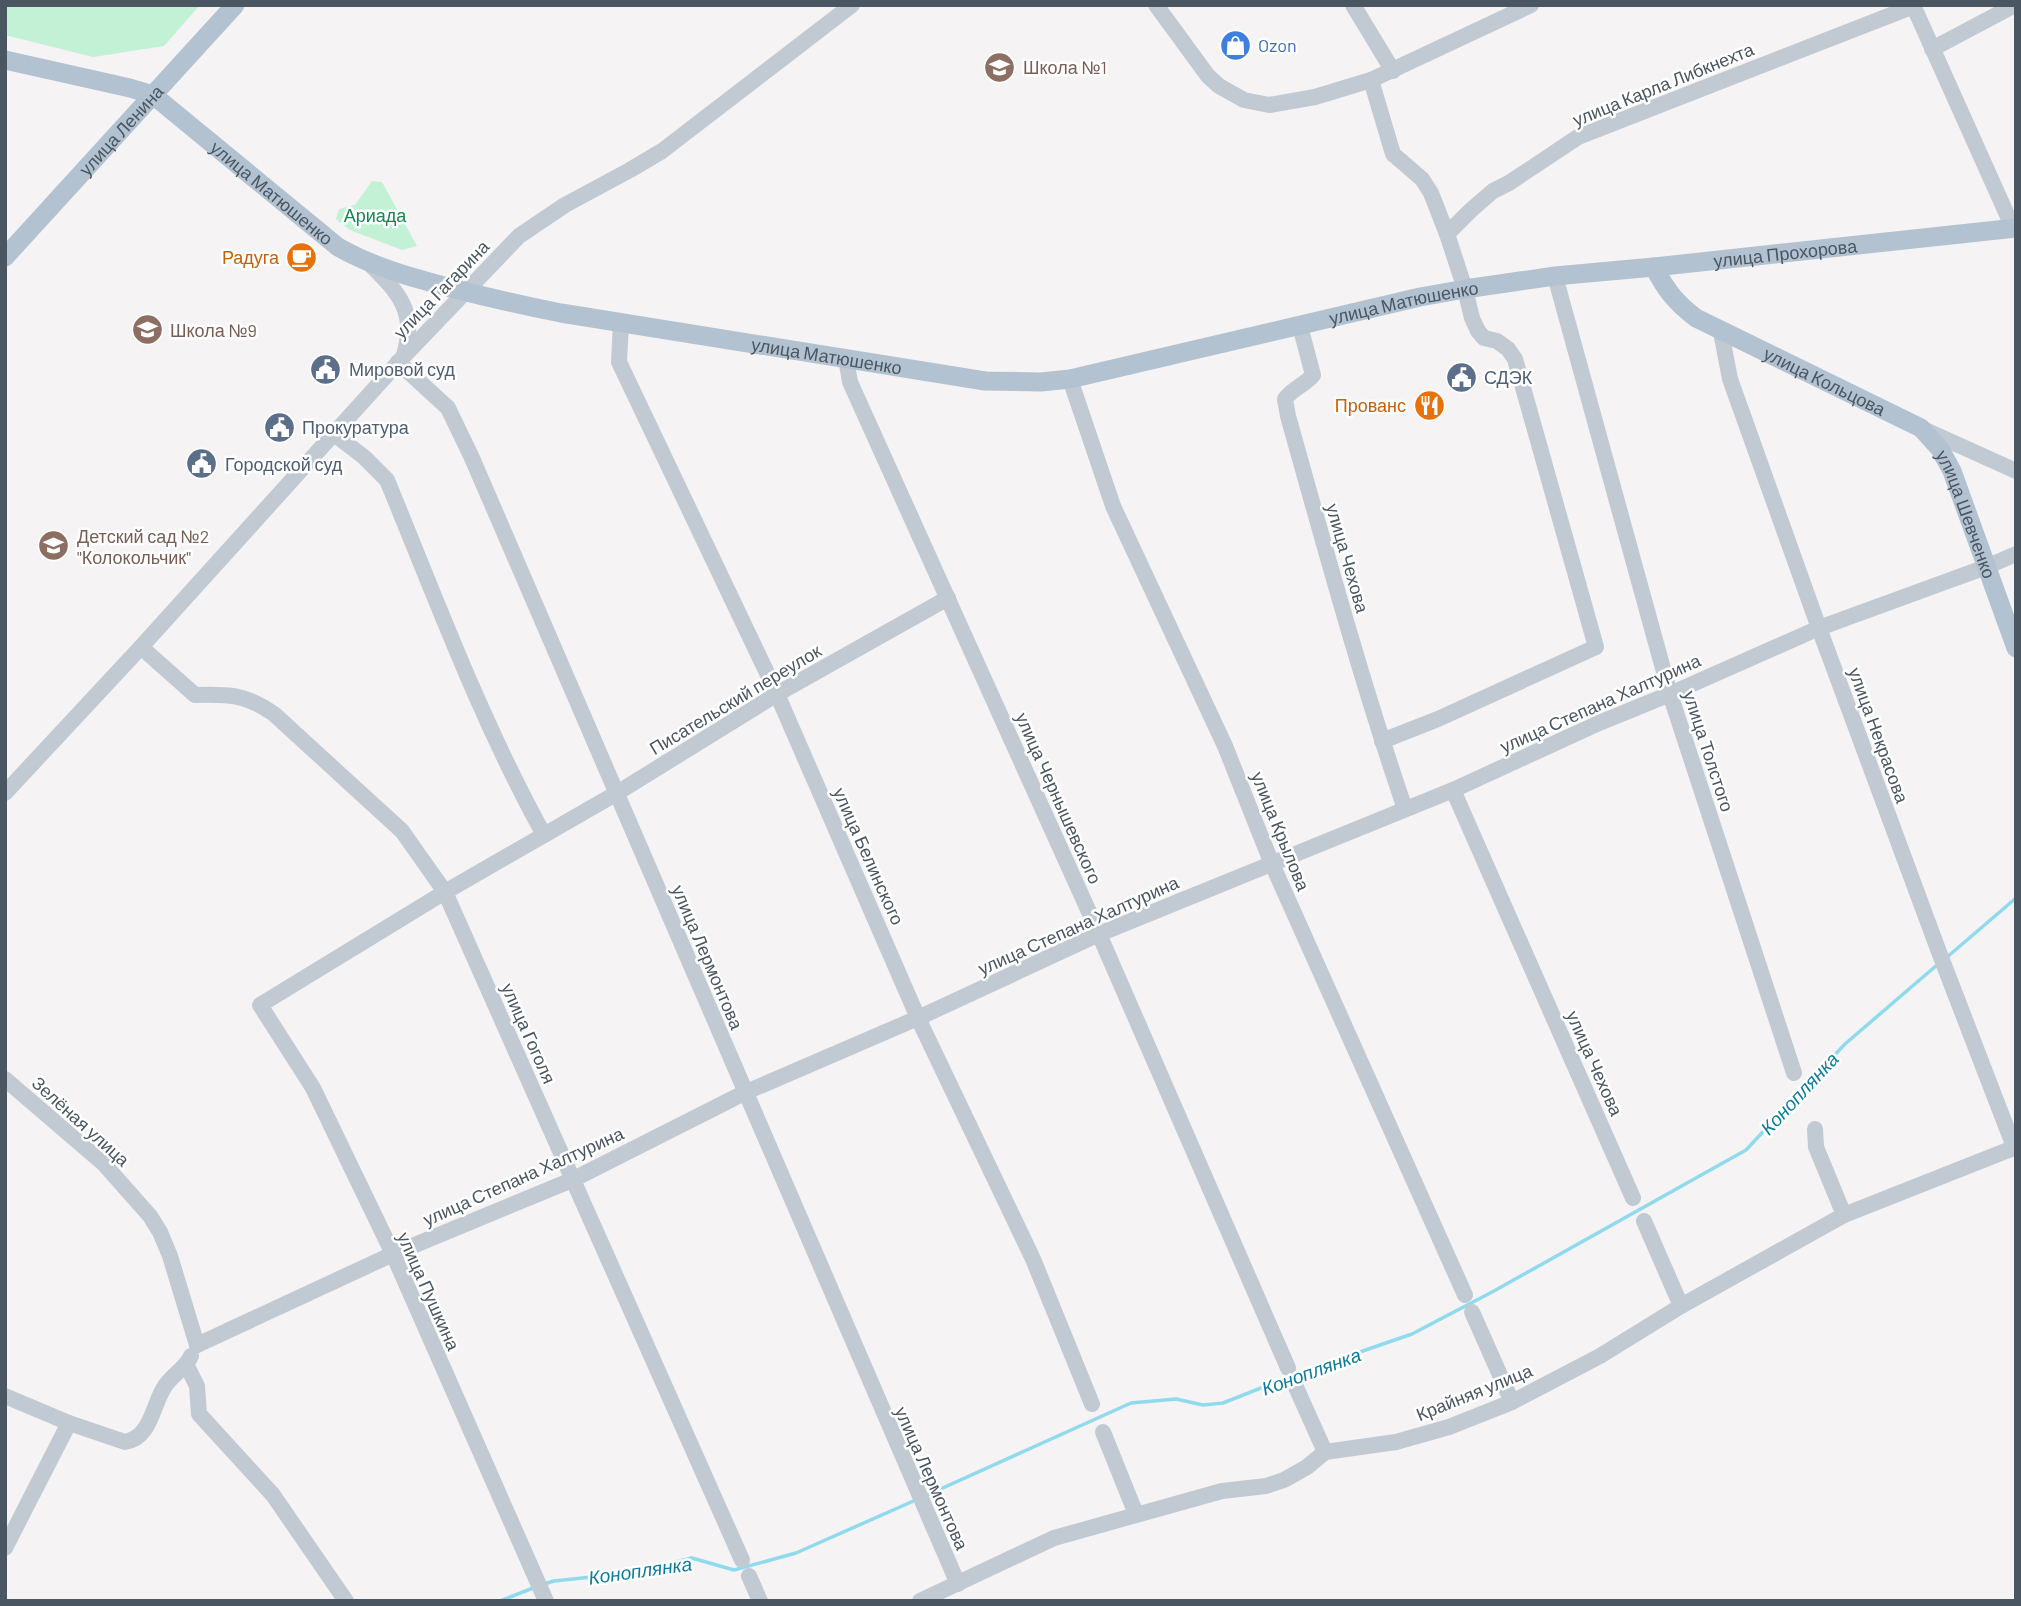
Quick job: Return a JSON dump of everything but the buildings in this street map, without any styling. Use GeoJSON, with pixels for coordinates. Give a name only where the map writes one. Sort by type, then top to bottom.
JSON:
{"type":"FeatureCollection","features":[{"type":"Feature","properties":{"kind":"main road","name":"улица Ленина"},"geometry":{"type":"LineString","coordinates":[[5,257],[235,5]]}},
{"type":"Feature","properties":{"kind":"main road"},"geometry":{"type":"LineString","coordinates":[[5,60],[153,95]]}},
{"type":"Feature","properties":{"kind":"main road","name":"улица Матюшенко"},"geometry":{"type":"LineString","coordinates":[[153,95],[338,247],[370,264],[396,273],[530,307],[985,381],[1041,382],[1070,379],[1420,297],[1555,276]]}},
{"type":"Feature","properties":{"kind":"main road","name":"улица Прохорова"},"geometry":{"type":"LineString","coordinates":[[1555,276],[2014,228]]}},
{"type":"Feature","properties":{"kind":"main road","name":"улица Кольцова"},"geometry":{"type":"LineString","coordinates":[[1654,267],[1667,291],[1696,318],[1921,428]]}},
{"type":"Feature","properties":{"kind":"main road","name":"улица Шевченко"},"geometry":{"type":"LineString","coordinates":[[1921,428],[1940,449],[1952,471],[2016,648]]}},
{"type":"Feature","properties":{"kind":"street","name":"улица Гагарина"},"geometry":{"type":"LineString","coordinates":[[5,793],[401,359],[519,236],[565,205],[662,151],[852,5]]}},
{"type":"Feature","properties":{"kind":"street"},"geometry":{"type":"LineString","coordinates":[[1156,5],[1208,76],[1229,93],[1244,100],[1269,105],[1289,103],[1371,80],[1531,5]]}},
{"type":"Feature","properties":{"kind":"street"},"geometry":{"type":"LineString","coordinates":[[1353,5],[1392,71]]}},
{"type":"Feature","properties":{"kind":"street"},"geometry":{"type":"LineString","coordinates":[[1932,49],[2015,5]]}},
{"type":"Feature","properties":{"kind":"street"},"geometry":{"type":"LineString","coordinates":[[1914,6],[2014,228]]}},
{"type":"Feature","properties":{"kind":"street","name":"улица Карла Либкнехта"},"geometry":{"type":"LineString","coordinates":[[1447,234],[1493,191],[1578,137],[1914,6]]}},
{"type":"Feature","properties":{"kind":"street"},"geometry":{"type":"LineString","coordinates":[[1371,80],[1392,154],[1422,178],[1431,193],[1478,331],[1484,338],[1497,341],[1508,349],[1515,359],[1596,647],[1438,719],[1381,741]]}},
{"type":"Feature","properties":{"kind":"street"},"geometry":{"type":"LineString","coordinates":[[370,264],[394,288],[403,302],[409,337],[401,359]]}},
{"type":"Feature","properties":{"kind":"street","name":"улица Толстого"},"geometry":{"type":"LineString","coordinates":[[1555,276],[1670,694],[1794,1073]]}},
{"type":"Feature","properties":{"kind":"street","name":"улица Белинского"},"geometry":{"type":"LineString","coordinates":[[621,323],[619,362],[777,694],[918,1018],[1033,1259],[1092,1404]]}},
{"type":"Feature","properties":{"kind":"street","name":"улица Чехова"},"geometry":{"type":"LineString","coordinates":[[1300,326],[1313,375],[1306,383],[1291,391],[1285,399],[1288,416],[1381,741],[1405,809]]}},
{"type":"Feature","properties":{"kind":"street","name":"улица Некрасова"},"geometry":{"type":"LineString","coordinates":[[1721,332],[1730,379],[1819,628],[1941,958],[2015,1147]]}},
{"type":"Feature","properties":{"kind":"street","name":"улица Лермонтова"},"geometry":{"type":"LineString","coordinates":[[401,359],[448,408],[958,1584]]}},
{"type":"Feature","properties":{"kind":"street","name":"улица Чернышевского"},"geometry":{"type":"LineString","coordinates":[[846,359],[850,382],[1099,934],[1288,1368]]}},
{"type":"Feature","properties":{"kind":"street","name":"улица Крылова"},"geometry":{"type":"LineString","coordinates":[[1070,379],[1113,506],[1225,746],[1272,864],[1465,1295]]}},
{"type":"Feature","properties":{"kind":"street","name":"улица Кольцова"},"geometry":{"type":"LineString","coordinates":[[1921,428],[2016,471]]}},
{"type":"Feature","properties":{"kind":"street"},"geometry":{"type":"LineString","coordinates":[[334,434],[371,463],[387,480],[486,721],[544,835]]}},
{"type":"Feature","properties":{"kind":"street","name":"улица Степана Халтурина"},"geometry":{"type":"LineString","coordinates":[[197,1345],[393,1254],[572,1180],[744,1093],[918,1018],[1099,934],[1453,790],[1599,723],[1819,628],[2016,554]]}},
{"type":"Feature","properties":{"kind":"street","name":"Писательский переулок"},"geometry":{"type":"LineString","coordinates":[[260,1005],[445,892],[617,793],[777,694],[948,598]]}},
{"type":"Feature","properties":{"kind":"street","name":"улица Гоголя"},"geometry":{"type":"LineString","coordinates":[[141,647],[195,695],[235,695],[258,703],[274,714],[402,831],[445,892],[742,1560]]}},
{"type":"Feature","properties":{"kind":"street","name":"улица Чехова"},"geometry":{"type":"LineString","coordinates":[[1453,790],[1633,1198]]}},
{"type":"Feature","properties":{"kind":"street","name":"улица Пушкина"},"geometry":{"type":"LineString","coordinates":[[260,1005],[313,1088],[393,1254],[546,1601]]}},
{"type":"Feature","properties":{"kind":"street","name":"Зелёная улица"},"geometry":{"type":"LineString","coordinates":[[5,1079],[104,1164],[150,1216],[170,1256],[197,1345]]}},
{"type":"Feature","properties":{"kind":"street"},"geometry":{"type":"LineString","coordinates":[[1815,1129],[1816,1147],[1844,1214]]}},
{"type":"Feature","properties":{"kind":"street","name":"Крайняя улица"},"geometry":{"type":"LineString","coordinates":[[920,1601],[1054,1538],[1222,1491],[1266,1486],[1284,1480],[1307,1467],[1325,1452],[1396,1442],[1449,1427],[1513,1402],[1600,1356],[1681,1306],[1844,1214],[2015,1147]]}},
{"type":"Feature","properties":{"kind":"street"},"geometry":{"type":"LineString","coordinates":[[1643,1221],[1681,1306]]}},
{"type":"Feature","properties":{"kind":"street"},"geometry":{"type":"LineString","coordinates":[[1472,1312],[1513,1402]]}},
{"type":"Feature","properties":{"kind":"street"},"geometry":{"type":"LineString","coordinates":[[5,1396],[69,1423],[125,1442],[134,1440],[145,1430],[166,1385],[187,1366],[197,1345]]}},
{"type":"Feature","properties":{"kind":"street"},"geometry":{"type":"LineString","coordinates":[[187,1366],[197,1386],[199,1414],[273,1495],[346,1601]]}},
{"type":"Feature","properties":{"kind":"street"},"geometry":{"type":"LineString","coordinates":[[1296,1385],[1325,1452]]}},
{"type":"Feature","properties":{"kind":"street"},"geometry":{"type":"LineString","coordinates":[[5,1548],[69,1423]]}},
{"type":"Feature","properties":{"kind":"street"},"geometry":{"type":"LineString","coordinates":[[1103,1432],[1136,1514]]}},
{"type":"Feature","properties":{"kind":"street"},"geometry":{"type":"LineString","coordinates":[[749,1576],[760,1601]]}},
{"type":"Feature","properties":{"kind":"green space"},"geometry":{"type":"Polygon","coordinates":[[[5,5],[200,5],[164,46],[93,57],[5,35],[5,5]]]}},
{"type":"Feature","properties":{"kind":"green space","name":"Ариада"},"geometry":{"type":"Polygon","coordinates":[[[372,181],[382,182],[417,246],[402,250],[350,230],[336,219],[339,209],[355,205],[372,181]]]}},
{"type":"Feature","properties":{"kind":"waterway","name":"Коноплянка"},"geometry":{"type":"LineString","coordinates":[[1946,958],[2016,898]]}},
{"type":"Feature","properties":{"kind":"waterway","name":"Коноплянка"},"geometry":{"type":"LineString","coordinates":[[925,1496],[1131,1403],[1176,1399],[1203,1405],[1223,1403],[1299,1373],[1412,1334],[1494,1291],[1746,1150],[1845,1044],[1937,965]]}},
{"type":"Feature","properties":{"kind":"waterway","name":"Коноплянка"},"geometry":{"type":"LineString","coordinates":[[544,1584],[630,1573],[692,1558],[734,1570],[796,1553],[918,1499]]}},
{"type":"Feature","properties":{"kind":"waterway","name":"Коноплянка"},"geometry":{"type":"LineString","coordinates":[[500,1601],[533,1588]]}},
{"type":"Feature","properties":{"kind":"place","name":"Ozon"},"geometry":{"type":"Point","coordinates":[1235,45]}},
{"type":"Feature","properties":{"kind":"place","name":"Школа №1"},"geometry":{"type":"Point","coordinates":[1000,67]}},
{"type":"Feature","properties":{"kind":"place","name":"Радуга"},"geometry":{"type":"Point","coordinates":[302,257]}},
{"type":"Feature","properties":{"kind":"place","name":"Школа №9"},"geometry":{"type":"Point","coordinates":[147,330]}},
{"type":"Feature","properties":{"kind":"place","name":"Мировой суд"},"geometry":{"type":"Point","coordinates":[326,369]}},
{"type":"Feature","properties":{"kind":"place","name":"СДЭК"},"geometry":{"type":"Point","coordinates":[1461,377]}},
{"type":"Feature","properties":{"kind":"place","name":"Прованс"},"geometry":{"type":"Point","coordinates":[1429,405]}},
{"type":"Feature","properties":{"kind":"place","name":"Прокуратура"},"geometry":{"type":"Point","coordinates":[279,427]}},
{"type":"Feature","properties":{"kind":"place","name":"Городской суд"},"geometry":{"type":"Point","coordinates":[202,464]}},
{"type":"Feature","properties":{"kind":"place","name":"Детский сад №2 \"Колокольчик\""},"geometry":{"type":"Point","coordinates":[54,546]}}]}
